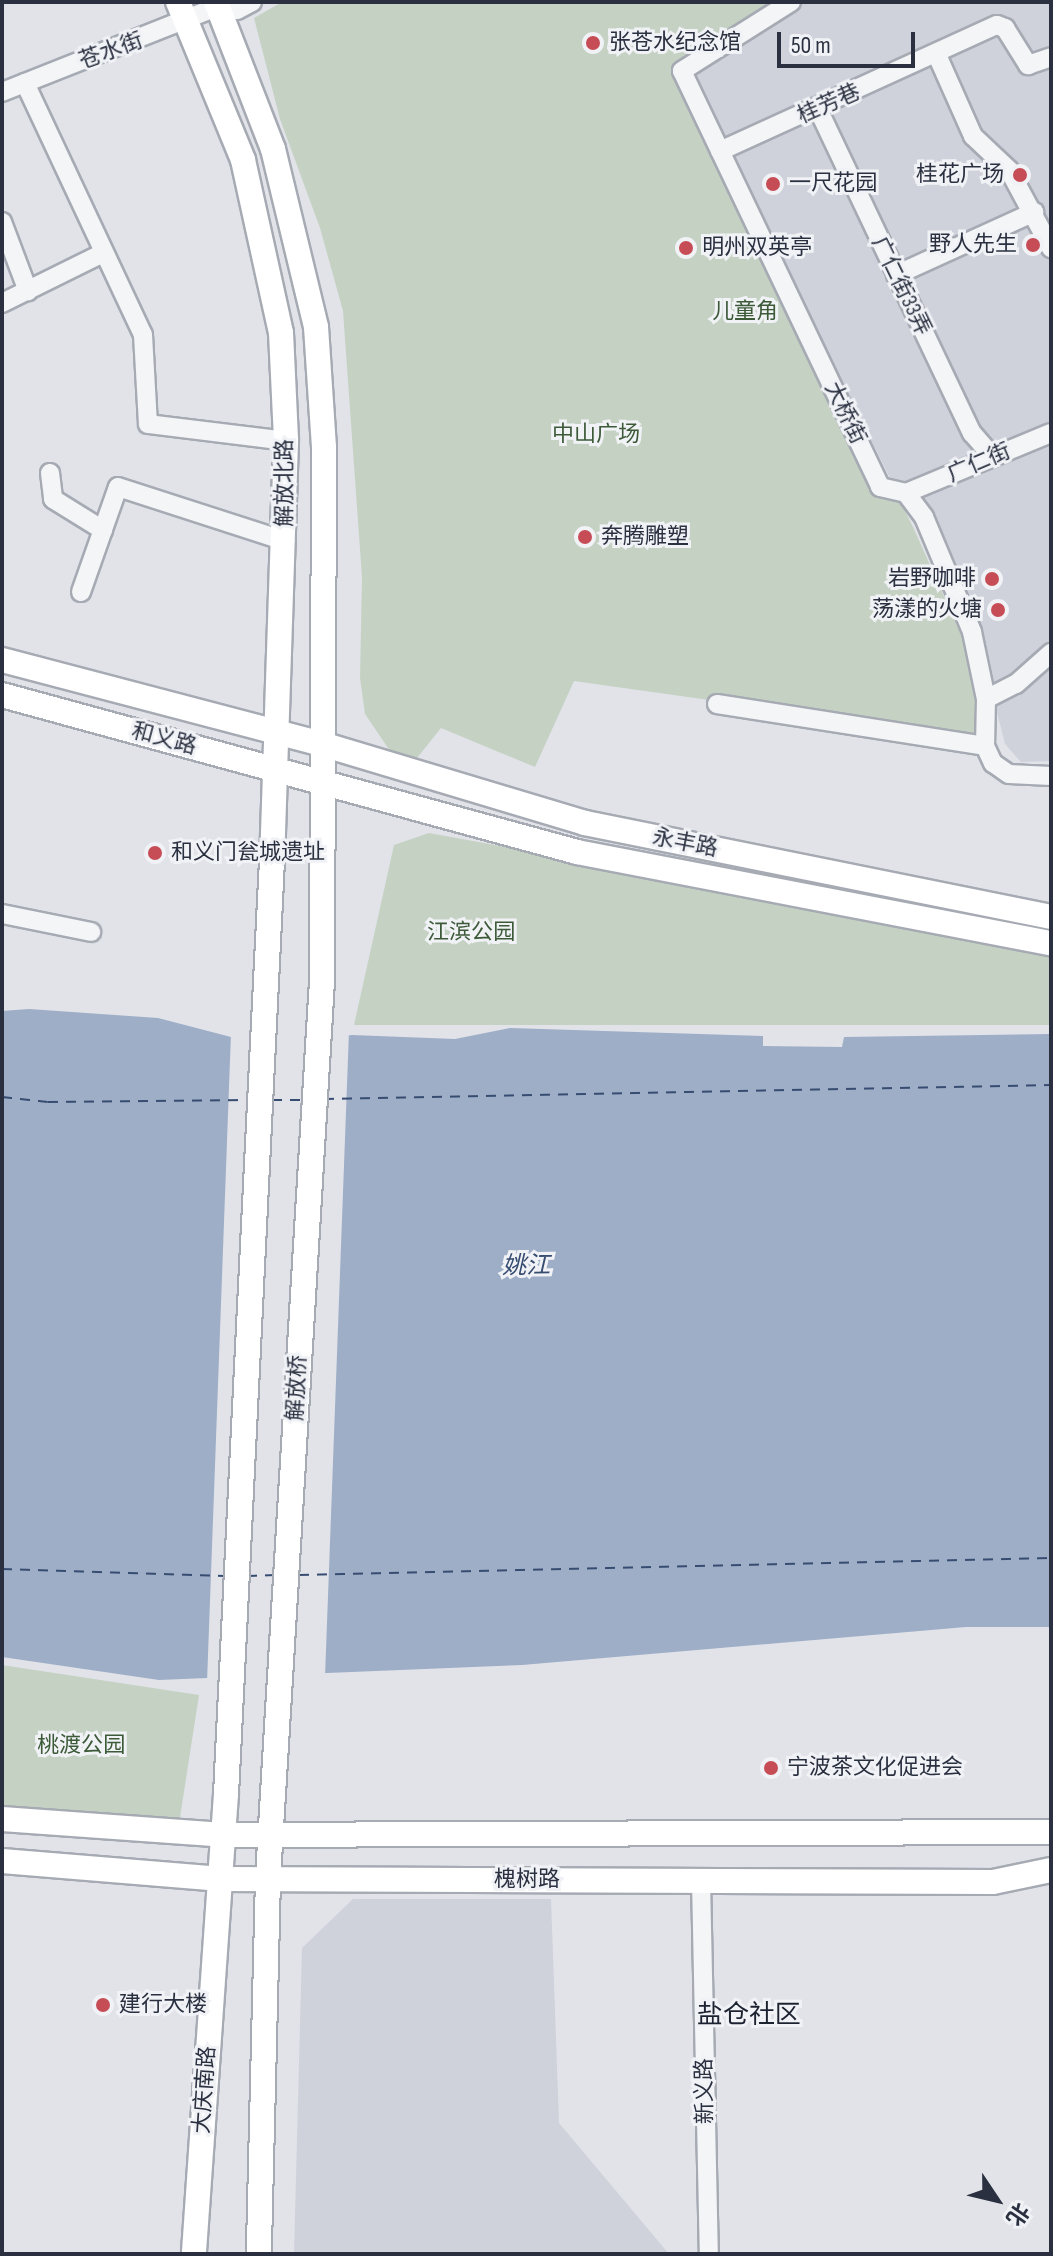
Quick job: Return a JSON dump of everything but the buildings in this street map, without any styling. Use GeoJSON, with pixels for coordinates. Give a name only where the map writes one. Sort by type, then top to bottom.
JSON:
{"type":"FeatureCollection","features":[{"type":"Feature","properties":{"kind":"main road","name":"解放北路"},"geometry":{"type":"LineString","coordinates":[[221,4],[273,149],[316,327],[324,447],[322,981]]}},
{"type":"Feature","properties":{"kind":"main road","name":"解放北路"},"geometry":{"type":"LineString","coordinates":[[183,12],[243,160],[281,333],[286,441],[285,541],[267,981],[226,1792]]}},
{"type":"Feature","properties":{"kind":"main road","name":"和义路"},"geometry":{"type":"LineString","coordinates":[[2,660],[325,745]]}},
{"type":"Feature","properties":{"kind":"main road","name":"和义路"},"geometry":{"type":"LineString","coordinates":[[2,695],[325,785]]}},
{"type":"Feature","properties":{"kind":"main road","name":"永丰路"},"geometry":{"type":"LineString","coordinates":[[325,745],[585,823],[1051,917]]}},
{"type":"Feature","properties":{"kind":"main road","name":"永丰路"},"geometry":{"type":"LineString","coordinates":[[325,785],[577,852],[1051,943]]}},
{"type":"Feature","properties":{"kind":"main road","name":"解放桥"},"geometry":{"type":"LineString","coordinates":[[268,1878],[322,981]]}},
{"type":"Feature","properties":{"kind":"main road","name":"大庆南路"},"geometry":{"type":"LineString","coordinates":[[194,2254],[226,1792]]}},
{"type":"Feature","properties":{"kind":"main road","name":"槐树路"},"geometry":{"type":"LineString","coordinates":[[2,1819],[223,1835],[1051,1832]]}},
{"type":"Feature","properties":{"kind":"main road","name":"槐树路"},"geometry":{"type":"LineString","coordinates":[[2,1861],[221,1879],[993,1882],[1051,1870]]}},
{"type":"Feature","properties":{"kind":"main road"},"geometry":{"type":"LineString","coordinates":[[259,2254],[268,1878]]}},
{"type":"Feature","properties":{"kind":"street","name":"苍水街"},"geometry":{"type":"LineString","coordinates":[[2,92],[183,12],[221,4],[237,10],[252,2]]}},
{"type":"Feature","properties":{"kind":"street","name":"大桥街"},"geometry":{"type":"LineString","coordinates":[[791,2],[682,71],[880,487],[906,493],[924,517],[962,603],[986,699],[985,746]]}},
{"type":"Feature","properties":{"kind":"street","name":"桂芳巷"},"geometry":{"type":"LineString","coordinates":[[720,151],[937,55],[997,25],[1005,28],[1028,65],[1051,57]]}},
{"type":"Feature","properties":{"kind":"street"},"geometry":{"type":"LineString","coordinates":[[937,55],[973,136],[1009,170],[1051,248]]}},
{"type":"Feature","properties":{"kind":"street"},"geometry":{"type":"LineString","coordinates":[[25,83],[101,254],[143,335],[148,424],[286,441]]}},
{"type":"Feature","properties":{"kind":"street","name":"广仁街33弄"},"geometry":{"type":"LineString","coordinates":[[818,109],[972,433],[993,457]]}},
{"type":"Feature","properties":{"kind":"street"},"geometry":{"type":"LineString","coordinates":[[896,275],[1034,212]]}},
{"type":"Feature","properties":{"kind":"street"},"geometry":{"type":"LineString","coordinates":[[2,222],[28,291]]}},
{"type":"Feature","properties":{"kind":"street"},"geometry":{"type":"LineString","coordinates":[[2,303],[101,254]]}},
{"type":"Feature","properties":{"kind":"street","name":"广仁街"},"geometry":{"type":"LineString","coordinates":[[906,493],[1051,433]]}},
{"type":"Feature","properties":{"kind":"street"},"geometry":{"type":"LineString","coordinates":[[50,473],[53,499],[103,530]]}},
{"type":"Feature","properties":{"kind":"street"},"geometry":{"type":"LineString","coordinates":[[81,592],[118,487],[285,541]]}},
{"type":"Feature","properties":{"kind":"street"},"geometry":{"type":"LineString","coordinates":[[986,699],[1016,684],[1051,653]]}},
{"type":"Feature","properties":{"kind":"street"},"geometry":{"type":"LineString","coordinates":[[717,704],[985,746],[993,763],[1009,774],[1051,776]]}},
{"type":"Feature","properties":{"kind":"street"},"geometry":{"type":"LineString","coordinates":[[2,914],[91,932]]}},
{"type":"Feature","properties":{"kind":"street","name":"新义路"},"geometry":{"type":"LineString","coordinates":[[701,1880],[709,2254]]}},
{"type":"Feature","properties":{"kind":"shaded area"},"geometry":{"type":"Polygon","coordinates":[[[800,2],[1051,2],[1051,761],[1021,762],[1005,744],[973,618],[941,537],[893,484],[688,73],[800,2]]]}},
{"type":"Feature","properties":{"kind":"shaded area"},"geometry":{"type":"Polygon","coordinates":[[[353,1899],[551,1899],[559,2123],[669,2254],[294,2254],[302,1948],[353,1899]]]}},
{"type":"Feature","properties":{"kind":"green space","name":"中山广场"},"geometry":{"type":"Polygon","coordinates":[[[282,2],[792,2],[686,73],[914,529],[970,655],[979,738],[574,681],[535,767],[441,728],[413,763],[388,748],[365,714],[360,678],[362,577],[343,311],[320,228],[280,119],[254,18],[282,2]]]}},
{"type":"Feature","properties":{"kind":"green space","name":"江滨公园"},"geometry":{"type":"Polygon","coordinates":[[[429,833],[1051,947],[1051,1025],[354,1025],[394,845],[429,833]]]}},
{"type":"Feature","properties":{"kind":"green space","name":"桃渡公园"},"geometry":{"type":"Polygon","coordinates":[[[2,1665],[199,1695],[179,1824],[2,1807],[2,1665]]]}},
{"type":"Feature","properties":{"kind":"water","name":"姚江"},"geometry":{"type":"Polygon","coordinates":[[[29,1009],[158,1018],[262,1045],[352,1035],[455,1039],[510,1028],[763,1036],[763,1046],[842,1047],[844,1037],[1051,1034],[1051,1627],[966,1627],[522,1665],[159,1680],[2,1657],[2,1011],[29,1009]]]}},
{"type":"Feature","properties":{"kind":"pier"},"geometry":{"type":"Polygon","coordinates":[[[349,1031],[325,1677],[207,1682],[231,1033],[262,1041],[349,1031]]]}},
{"type":"Feature","properties":{"kind":"ferry route"},"geometry":{"type":"LineString","coordinates":[[324,1099],[1051,1085]]}},
{"type":"Feature","properties":{"kind":"ferry route"},"geometry":{"type":"LineString","coordinates":[[2,1097],[48,1102],[250,1100]]}},
{"type":"Feature","properties":{"kind":"ferry route"},"geometry":{"type":"LineString","coordinates":[[272,1100],[302,1100]]}},
{"type":"Feature","properties":{"kind":"ferry route"},"geometry":{"type":"LineString","coordinates":[[299,1575],[1051,1558]]}},
{"type":"Feature","properties":{"kind":"ferry route"},"geometry":{"type":"LineString","coordinates":[[2,1569],[225,1576]]}},
{"type":"Feature","properties":{"kind":"ferry route"},"geometry":{"type":"LineString","coordinates":[[247,1576],[277,1575]]}},
{"type":"Feature","properties":{"kind":"place","name":"张苍水纪念馆"},"geometry":{"type":"Point","coordinates":[593,43]}},
{"type":"Feature","properties":{"kind":"place","name":"桂花广场"},"geometry":{"type":"Point","coordinates":[1020,175]}},
{"type":"Feature","properties":{"kind":"place","name":"一尺花园"},"geometry":{"type":"Point","coordinates":[773,184]}},
{"type":"Feature","properties":{"kind":"place","name":"野人先生"},"geometry":{"type":"Point","coordinates":[1033,245]}},
{"type":"Feature","properties":{"kind":"place","name":"明州双英亭"},"geometry":{"type":"Point","coordinates":[686,248]}},
{"type":"Feature","properties":{"kind":"place","name":"奔腾雕塑"},"geometry":{"type":"Point","coordinates":[585,537]}},
{"type":"Feature","properties":{"kind":"place","name":"岩野咖啡"},"geometry":{"type":"Point","coordinates":[992,579]}},
{"type":"Feature","properties":{"kind":"place","name":"荡漾的火塘"},"geometry":{"type":"Point","coordinates":[998,610]}},
{"type":"Feature","properties":{"kind":"place","name":"和义门瓮城遗址"},"geometry":{"type":"Point","coordinates":[155,853]}},
{"type":"Feature","properties":{"kind":"place","name":"宁波茶文化促进会"},"geometry":{"type":"Point","coordinates":[771,1768]}},
{"type":"Feature","properties":{"kind":"place","name":"建行大楼"},"geometry":{"type":"Point","coordinates":[103,2005]}},
{"type":"Feature","properties":{"kind":"district","name":"盐仓社区"},"geometry":{"type":"Point","coordinates":[749,2016]}},
{"type":"Feature","properties":{"kind":"park label","name":"儿童角"},"geometry":{"type":"Point","coordinates":[745,312]}}]}
